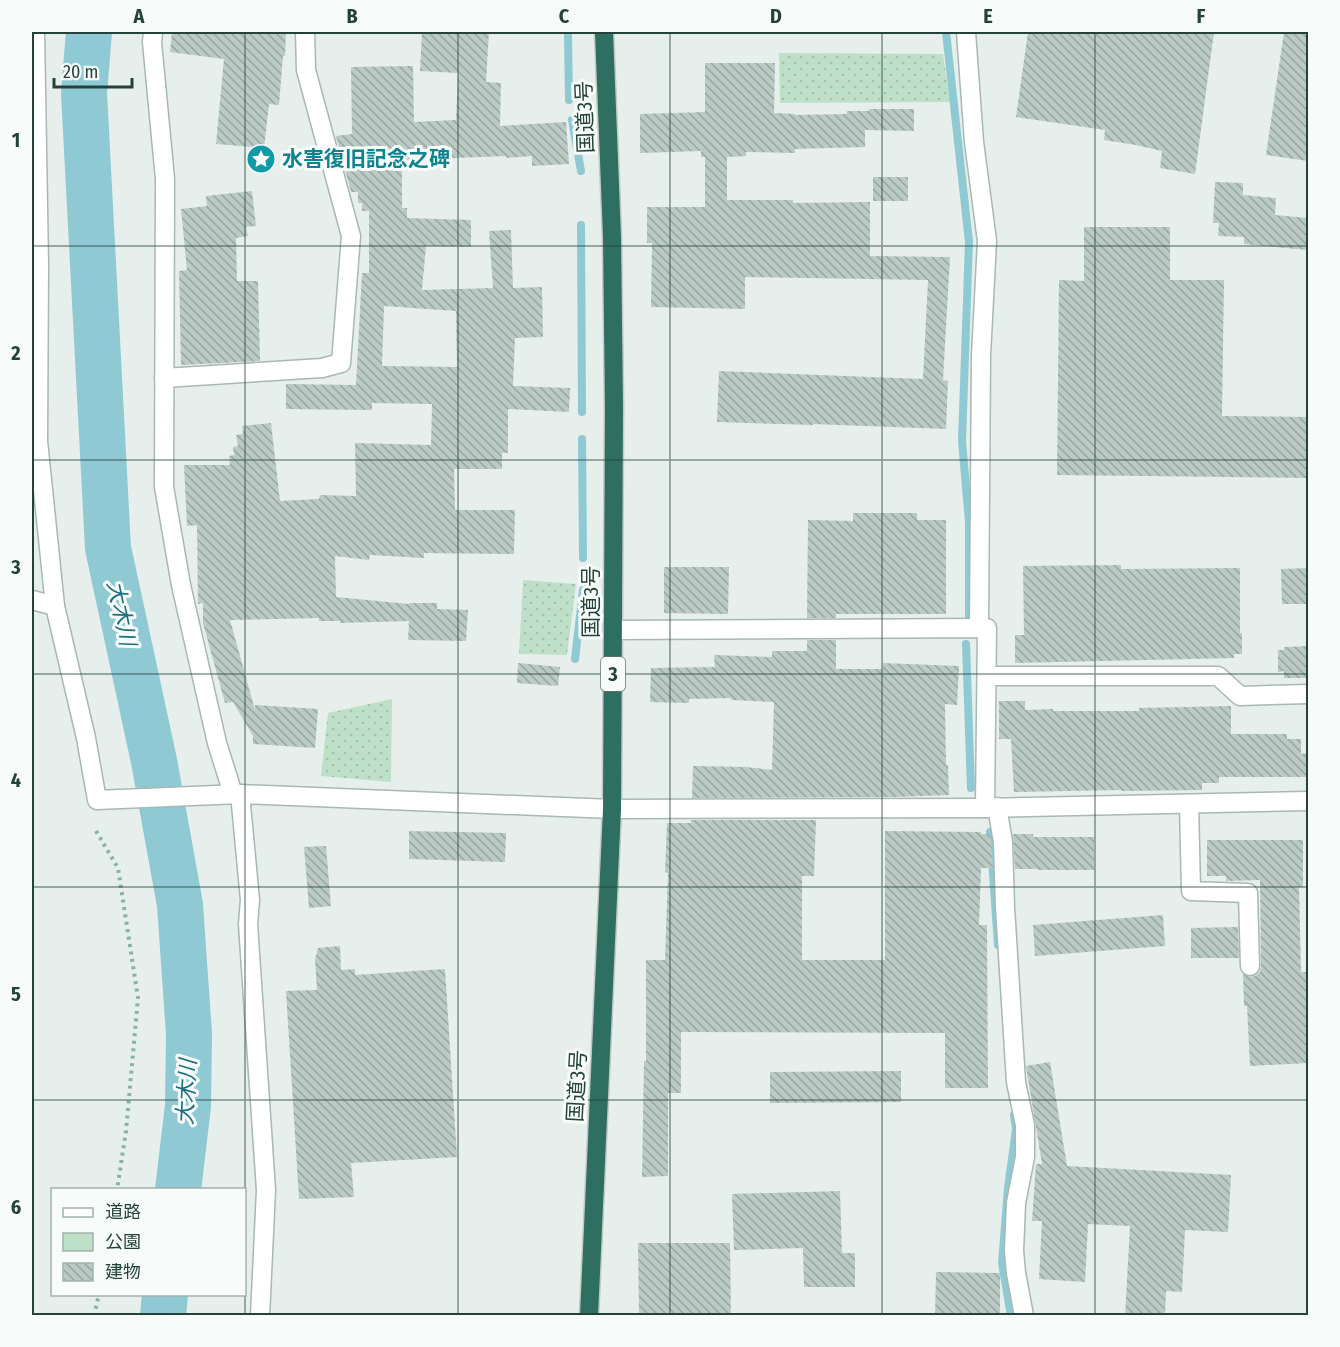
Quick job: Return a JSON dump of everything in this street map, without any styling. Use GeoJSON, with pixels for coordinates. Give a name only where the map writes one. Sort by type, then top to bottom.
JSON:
{"type":"FeatureCollection","features":[{"type":"Feature","properties":{"kind":"highway","name":"国道3号"},"geometry":{"type":"LineString","coordinates":[[589,1316],[612,809],[614,408],[612,237],[604,32]]}},
{"type":"Feature","properties":{"kind":"street"},"geometry":{"type":"LineString","coordinates":[[36,32],[39,266],[38,441],[56,606],[86,738],[97,800],[236,794],[612,809],[991,807],[1308,801]]}},
{"type":"Feature","properties":{"kind":"street"},"geometry":{"type":"LineString","coordinates":[[153,32],[152,42],[165,179],[164,487],[183,596],[217,743],[236,794],[250,900],[248,924],[266,1190],[260,1316]]}},
{"type":"Feature","properties":{"kind":"street"},"geometry":{"type":"LineString","coordinates":[[164,378],[322,368],[341,363],[351,236],[306,70],[305,32]]}},
{"type":"Feature","properties":{"kind":"street"},"geometry":{"type":"LineString","coordinates":[[966,32],[974,142],[987,241],[981,355],[979,628]]}},
{"type":"Feature","properties":{"kind":"street"},"geometry":{"type":"LineString","coordinates":[[32,600],[56,606]]}},
{"type":"Feature","properties":{"kind":"street"},"geometry":{"type":"LineString","coordinates":[[613,630],[987,628],[991,807],[1003,842],[1016,1082],[1025,1125],[1025,1157],[1016,1203],[1014,1251],[1024,1316]]}},
{"type":"Feature","properties":{"kind":"street"},"geometry":{"type":"LineString","coordinates":[[987,676],[1218,676],[1240,696],[1308,694]]}},
{"type":"Feature","properties":{"kind":"street"},"geometry":{"type":"LineString","coordinates":[[1189,804],[1191,891],[1248,893],[1250,966]]}},
{"type":"Feature","properties":{"kind":"path"},"geometry":{"type":"LineString","coordinates":[[96,831],[118,868],[138,998],[126,1131],[117,1188]]}},
{"type":"Feature","properties":{"kind":"path"},"geometry":{"type":"LineString","coordinates":[[94,1316],[99,1296]]}},
{"type":"Feature","properties":{"kind":"green space"},"geometry":{"type":"Polygon","coordinates":[[[779,53],[943,54],[950,102],[780,103],[779,53]]]}},
{"type":"Feature","properties":{"kind":"green space"},"geometry":{"type":"Polygon","coordinates":[[[523,580],[576,584],[567,655],[519,654],[523,580]]]}},
{"type":"Feature","properties":{"kind":"green space"},"geometry":{"type":"Polygon","coordinates":[[[392,699],[391,782],[321,776],[328,713],[392,699]]]}},
{"type":"Feature","properties":{"kind":"building"},"geometry":{"type":"Polygon","coordinates":[[[172,32],[286,32],[279,105],[269,104],[264,148],[216,144],[224,59],[170,52],[172,32]]]}},
{"type":"Feature","properties":{"kind":"building"},"geometry":{"type":"Polygon","coordinates":[[[422,32],[489,32],[486,82],[501,83],[500,126],[566,122],[569,164],[532,166],[532,156],[402,160],[402,208],[407,208],[407,218],[471,220],[471,247],[426,246],[422,290],[493,288],[489,231],[511,230],[513,288],[542,287],[543,337],[515,338],[513,386],[570,388],[569,412],[508,409],[508,453],[502,453],[502,469],[454,469],[455,510],[515,510],[514,554],[424,553],[424,558],[370,555],[369,560],[335,556],[336,597],[409,604],[437,603],[437,609],[468,610],[466,641],[408,640],[409,621],[340,623],[340,621],[319,621],[319,618],[230,620],[255,710],[255,705],[318,709],[315,748],[253,744],[253,736],[233,702],[225,703],[203,623],[203,603],[198,604],[197,525],[187,526],[184,465],[230,465],[229,456],[234,455],[233,447],[238,446],[236,435],[243,434],[242,426],[271,423],[280,501],[319,499],[320,495],[356,496],[355,443],[431,445],[432,404],[372,403],[372,410],[286,409],[286,384],[356,385],[362,273],[369,273],[369,211],[362,211],[362,203],[358,203],[358,192],[351,192],[336,136],[352,134],[351,67],[413,66],[414,122],[456,120],[458,73],[420,71],[422,32]],[[384,306],[382,366],[457,367],[456,311],[384,306]]]}},
{"type":"Feature","properties":{"kind":"building"},"geometry":{"type":"Polygon","coordinates":[[[1028,32],[1214,32],[1195,174],[1160,168],[1162,151],[1104,140],[1105,130],[1016,117],[1028,32]]]}},
{"type":"Feature","properties":{"kind":"building"},"geometry":{"type":"Polygon","coordinates":[[[1284,32],[1308,32],[1308,161],[1266,155],[1284,32]]]}},
{"type":"Feature","properties":{"kind":"building"},"geometry":{"type":"Polygon","coordinates":[[[705,63],[775,63],[774,113],[847,114],[847,111],[869,111],[869,109],[914,109],[914,131],[865,130],[865,147],[795,149],[795,153],[746,152],[746,156],[727,157],[727,200],[793,200],[793,203],[870,202],[870,256],[950,257],[943,380],[948,381],[946,429],[717,422],[719,371],[923,379],[928,280],[745,277],[745,309],[651,307],[652,243],[647,243],[647,207],[705,207],[705,157],[701,157],[701,151],[640,153],[640,114],[705,112],[705,63]]]}},
{"type":"Feature","properties":{"kind":"building"},"geometry":{"type":"Polygon","coordinates":[[[873,177],[908,177],[908,201],[873,201],[873,177]]]}},
{"type":"Feature","properties":{"kind":"building"},"geometry":{"type":"Polygon","coordinates":[[[1215,182],[1243,183],[1243,195],[1276,198],[1275,215],[1308,218],[1308,250],[1244,244],[1244,237],[1218,236],[1219,223],[1213,223],[1215,182]]]}},
{"type":"Feature","properties":{"kind":"building"},"geometry":{"type":"Polygon","coordinates":[[[252,191],[256,226],[246,227],[248,236],[236,238],[237,281],[258,281],[260,361],[181,365],[179,271],[187,270],[181,209],[207,206],[206,196],[252,191]]]}},
{"type":"Feature","properties":{"kind":"building"},"geometry":{"type":"Polygon","coordinates":[[[1084,227],[1170,227],[1170,280],[1224,280],[1222,416],[1308,417],[1308,478],[1057,475],[1059,280],[1084,281],[1084,227]]]}},
{"type":"Feature","properties":{"kind":"building"},"geometry":{"type":"Polygon","coordinates":[[[853,513],[917,513],[917,520],[946,520],[946,614],[836,614],[836,618],[807,618],[808,520],[853,521],[853,513]]]}},
{"type":"Feature","properties":{"kind":"building"},"geometry":{"type":"Polygon","coordinates":[[[1121,565],[1121,569],[1240,568],[1242,654],[1234,654],[1234,658],[1015,663],[1015,635],[1024,635],[1023,566],[1121,565]]]}},
{"type":"Feature","properties":{"kind":"building"},"geometry":{"type":"Polygon","coordinates":[[[664,567],[729,567],[728,614],[664,613],[664,567]]]}},
{"type":"Feature","properties":{"kind":"building"},"geometry":{"type":"Polygon","coordinates":[[[1308,568],[1308,604],[1282,604],[1281,569],[1308,568]]]}},
{"type":"Feature","properties":{"kind":"building"},"geometry":{"type":"Polygon","coordinates":[[[807,640],[836,640],[836,669],[883,669],[883,663],[959,666],[957,705],[945,704],[949,795],[692,798],[693,766],[772,770],[774,702],[731,700],[732,698],[689,699],[689,703],[650,702],[651,668],[715,667],[714,655],[772,657],[772,651],[807,651],[807,640]]]}},
{"type":"Feature","properties":{"kind":"building"},"geometry":{"type":"Polygon","coordinates":[[[1308,646],[1308,678],[1284,678],[1284,671],[1278,672],[1278,650],[1284,650],[1284,647],[1308,646]]]}},
{"type":"Feature","properties":{"kind":"building"},"geometry":{"type":"Polygon","coordinates":[[[518,663],[560,667],[558,686],[517,683],[518,663]]]}},
{"type":"Feature","properties":{"kind":"building"},"geometry":{"type":"Polygon","coordinates":[[[999,701],[1025,701],[1025,710],[1053,709],[1053,711],[1139,711],[1139,708],[1231,706],[1231,734],[1287,734],[1287,739],[1301,739],[1301,754],[1308,753],[1308,777],[1219,777],[1219,783],[1202,783],[1202,790],[1014,792],[1011,739],[999,739],[999,701]]]}},
{"type":"Feature","properties":{"kind":"building"},"geometry":{"type":"Polygon","coordinates":[[[691,820],[816,820],[814,876],[802,876],[802,960],[885,960],[885,831],[990,834],[993,868],[981,868],[979,925],[987,925],[988,1088],[945,1088],[945,1033],[681,1032],[681,1093],[668,1093],[668,1176],[642,1177],[644,1061],[646,1061],[646,960],[665,960],[667,823],[691,823],[691,820]]]}},
{"type":"Feature","properties":{"kind":"building"},"geometry":{"type":"Polygon","coordinates":[[[409,831],[506,833],[505,862],[409,859],[409,831]]]}},
{"type":"Feature","properties":{"kind":"building"},"geometry":{"type":"Polygon","coordinates":[[[1013,834],[1033,834],[1033,837],[1094,837],[1094,870],[1015,869],[1013,834]]]}},
{"type":"Feature","properties":{"kind":"building"},"geometry":{"type":"Polygon","coordinates":[[[1207,840],[1303,840],[1303,887],[1299,887],[1301,972],[1308,972],[1308,1063],[1250,1066],[1243,974],[1250,977],[1260,972],[1260,880],[1226,881],[1226,876],[1207,876],[1207,840]]]}},
{"type":"Feature","properties":{"kind":"building"},"geometry":{"type":"Polygon","coordinates":[[[326,846],[331,906],[309,908],[304,847],[326,846]]]}},
{"type":"Feature","properties":{"kind":"building"},"geometry":{"type":"Polygon","coordinates":[[[1163,915],[1165,946],[1035,956],[1033,925],[1163,915]]]}},
{"type":"Feature","properties":{"kind":"building"},"geometry":{"type":"Polygon","coordinates":[[[1238,927],[1239,958],[1191,958],[1191,928],[1238,927]]]}},
{"type":"Feature","properties":{"kind":"building"},"geometry":{"type":"Polygon","coordinates":[[[340,946],[341,970],[355,969],[355,975],[445,969],[457,1157],[351,1163],[354,1197],[299,1199],[286,991],[317,990],[315,960],[318,948],[340,946]]]}},
{"type":"Feature","properties":{"kind":"building"},"geometry":{"type":"Polygon","coordinates":[[[1050,1062],[1067,1166],[1231,1175],[1228,1232],[1185,1230],[1182,1292],[1166,1291],[1165,1316],[1125,1316],[1130,1226],[1088,1224],[1085,1282],[1039,1279],[1042,1221],[1032,1221],[1036,1164],[1042,1164],[1026,1066],[1050,1062]]]}},
{"type":"Feature","properties":{"kind":"building"},"geometry":{"type":"Polygon","coordinates":[[[901,1071],[901,1102],[770,1103],[770,1072],[901,1071]]]}},
{"type":"Feature","properties":{"kind":"building"},"geometry":{"type":"Polygon","coordinates":[[[840,1191],[842,1253],[855,1253],[855,1287],[804,1287],[803,1248],[734,1250],[732,1194],[840,1191]]]}},
{"type":"Feature","properties":{"kind":"building"},"geometry":{"type":"Polygon","coordinates":[[[638,1243],[730,1243],[731,1316],[639,1316],[638,1243]]]}},
{"type":"Feature","properties":{"kind":"building"},"geometry":{"type":"Polygon","coordinates":[[[936,1272],[1000,1273],[1000,1316],[935,1316],[936,1272]]]}},
{"type":"Feature","properties":{"kind":"waterway","name":"大木川"},"geometry":{"type":"LineString","coordinates":[[89,32],[84,93],[108,548],[154,761],[180,905],[189,1034],[188,1106],[178,1188]]}},
{"type":"Feature","properties":{"kind":"waterway"},"geometry":{"type":"LineString","coordinates":[[568,32],[569,100]]}},
{"type":"Feature","properties":{"kind":"waterway"},"geometry":{"type":"LineString","coordinates":[[946,32],[969,242],[962,441],[969,522],[969,617]]}},
{"type":"Feature","properties":{"kind":"waterway"},"geometry":{"type":"LineString","coordinates":[[572,120],[581,171]]}},
{"type":"Feature","properties":{"kind":"waterway"},"geometry":{"type":"LineString","coordinates":[[581,225],[582,412]]}},
{"type":"Feature","properties":{"kind":"waterway"},"geometry":{"type":"LineString","coordinates":[[582,439],[583,558]]}},
{"type":"Feature","properties":{"kind":"waterway"},"geometry":{"type":"LineString","coordinates":[[575,659],[583,590]]}},
{"type":"Feature","properties":{"kind":"waterway"},"geometry":{"type":"LineString","coordinates":[[966,644],[971,788]]}},
{"type":"Feature","properties":{"kind":"waterway"},"geometry":{"type":"LineString","coordinates":[[990,832],[998,945]]}},
{"type":"Feature","properties":{"kind":"waterway"},"geometry":{"type":"LineString","coordinates":[[1011,1316],[1002,1263],[1008,1188],[1016,1129],[1014,1115]]}},
{"type":"Feature","properties":{"kind":"waterway","name":"大木川"},"geometry":{"type":"LineString","coordinates":[[163,1316],[165,1296]]}},
{"type":"Feature","properties":{"kind":"place","name":"水害復旧記念之碑"},"geometry":{"type":"Point","coordinates":[261,159]}}]}
